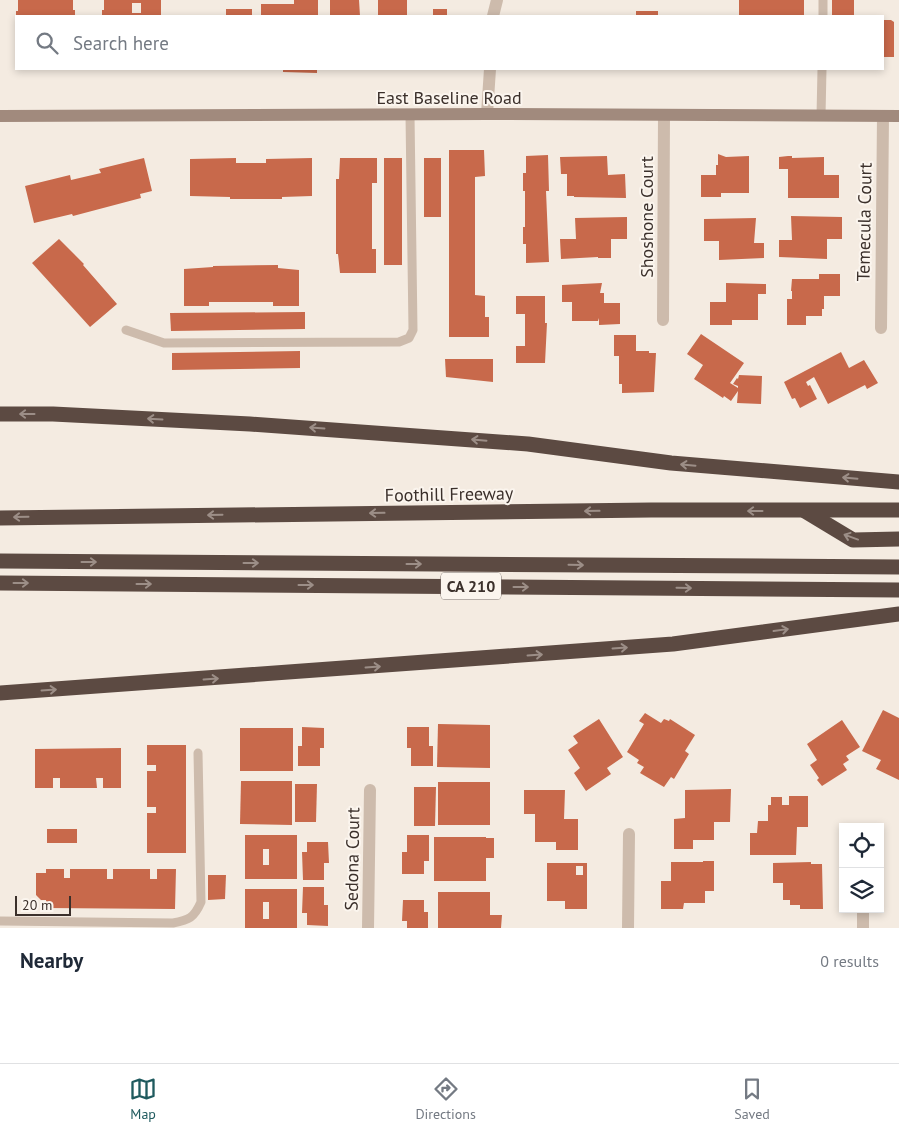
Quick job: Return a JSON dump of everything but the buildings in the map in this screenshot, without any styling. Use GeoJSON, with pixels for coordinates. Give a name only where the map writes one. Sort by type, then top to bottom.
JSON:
{"type":"FeatureCollection","features":[{"type":"Feature","properties":{"kind":"highway"},"geometry":{"type":"LineString","coordinates":[[0,414],[53,414],[391,433],[528,444],[671,463],[899,482]]}},
{"type":"Feature","properties":{"kind":"highway","name":"Foothill Freeway"},"geometry":{"type":"LineString","coordinates":[[0,518],[641,510],[899,510]]}},
{"type":"Feature","properties":{"kind":"highway"},"geometry":{"type":"LineString","coordinates":[[803,511],[853,540],[899,539]]}},
{"type":"Feature","properties":{"kind":"highway"},"geometry":{"type":"LineString","coordinates":[[0,561],[899,567]]}},
{"type":"Feature","properties":{"kind":"highway","name":"CA 210"},"geometry":{"type":"LineString","coordinates":[[0,583],[899,590]]}},
{"type":"Feature","properties":{"kind":"highway"},"geometry":{"type":"LineString","coordinates":[[0,694],[673,644],[899,614]]}},
{"type":"Feature","properties":{"kind":"main road","name":"East Baseline Road"},"geometry":{"type":"LineString","coordinates":[[0,116],[410,114],[899,116]]}},
{"type":"Feature","properties":{"kind":"street"},"geometry":{"type":"LineString","coordinates":[[493,15],[497,0]]}},
{"type":"Feature","properties":{"kind":"street"},"geometry":{"type":"LineString","coordinates":[[487,114],[490,70]]}},
{"type":"Feature","properties":{"kind":"street","name":"Shoshone Court"},"geometry":{"type":"LineString","coordinates":[[663,320],[664,114]]}},
{"type":"Feature","properties":{"kind":"street","name":"Temecula Court"},"geometry":{"type":"LineString","coordinates":[[881,328],[883,116]]}},
{"type":"Feature","properties":{"kind":"street","name":"Sedona Court"},"geometry":{"type":"LineString","coordinates":[[368,928],[370,790]]}},
{"type":"Feature","properties":{"kind":"street"},"geometry":{"type":"LineString","coordinates":[[628,928],[629,834]]}},
{"type":"Feature","properties":{"kind":"street"},"geometry":{"type":"LineString","coordinates":[[863,913],[863,928]]}},
{"type":"Feature","properties":{"kind":"lane"},"geometry":{"type":"LineString","coordinates":[[823,0],[823,15]]}},
{"type":"Feature","properties":{"kind":"lane"},"geometry":{"type":"LineString","coordinates":[[821,116],[822,70]]}},
{"type":"Feature","properties":{"kind":"lane"},"geometry":{"type":"LineString","coordinates":[[126,330],[164,344],[399,342],[409,338],[413,330],[410,114]]}},
{"type":"Feature","properties":{"kind":"lane"},"geometry":{"type":"LineString","coordinates":[[0,921],[173,923],[185,921],[195,914],[201,902],[198,753]]}}]}
